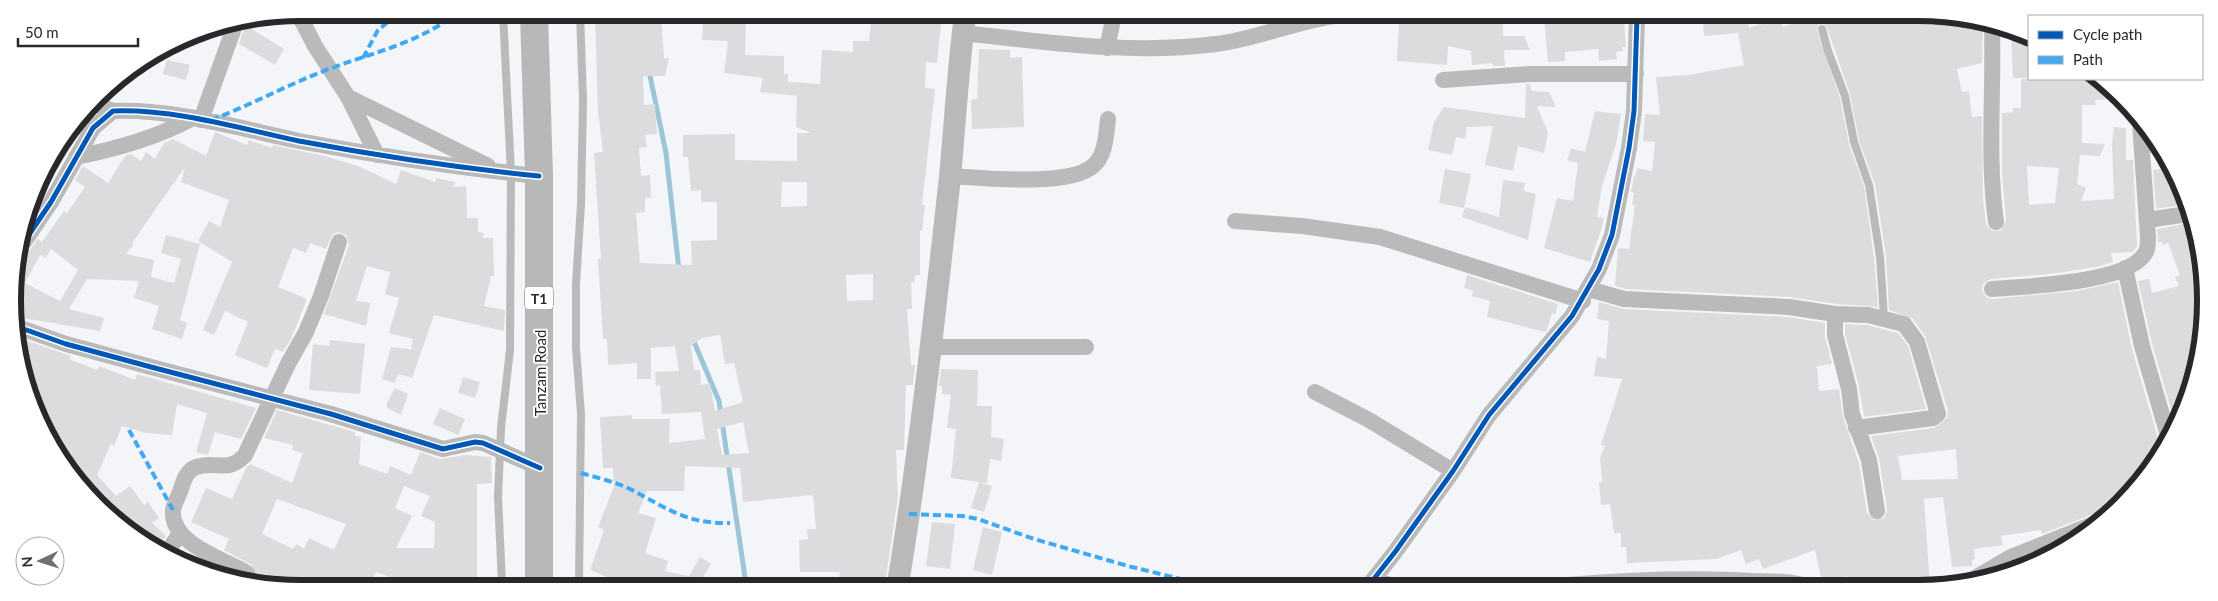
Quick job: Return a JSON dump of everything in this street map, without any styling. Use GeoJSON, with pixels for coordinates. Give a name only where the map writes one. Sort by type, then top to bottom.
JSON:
{"type":"FeatureCollection","features":[{"type":"Feature","properties":{"kind":"highway","name":"Tanzam Road"},"geometry":{"type":"LineString","coordinates":[[534,21],[539,176],[539,580]]}},
{"type":"Feature","properties":{"kind":"main road"},"geometry":{"type":"LineString","coordinates":[[899,580],[912,492],[930,347],[950,176],[964,24]]}},
{"type":"Feature","properties":{"kind":"street"},"geometry":{"type":"LineString","coordinates":[[302,21],[315,46],[348,97],[377,155]]}},
{"type":"Feature","properties":{"kind":"street"},"geometry":{"type":"LineString","coordinates":[[1107,48],[1113,21]]}},
{"type":"Feature","properties":{"kind":"street"},"geometry":{"type":"LineString","coordinates":[[964,24],[1107,48],[1152,49],[1217,44],[1239,40],[1303,21]]}},
{"type":"Feature","properties":{"kind":"street"},"geometry":{"type":"LineString","coordinates":[[1373,580],[1453,471],[1489,415],[1563,328],[1586,295],[1600,269],[1612,235],[1623,189],[1634,111],[1637,21]]}},
{"type":"Feature","properties":{"kind":"street"},"geometry":{"type":"LineString","coordinates":[[76,156],[109,150],[160,134],[196,119],[233,30]]}},
{"type":"Feature","properties":{"kind":"street"},"geometry":{"type":"LineString","coordinates":[[1992,32],[1994,70],[1991,181],[1996,222]]}},
{"type":"Feature","properties":{"kind":"street"},"geometry":{"type":"LineString","coordinates":[[1443,80],[1530,74],[1636,74]]}},
{"type":"Feature","properties":{"kind":"street"},"geometry":{"type":"LineString","coordinates":[[348,97],[504,172]]}},
{"type":"Feature","properties":{"kind":"street"},"geometry":{"type":"LineString","coordinates":[[100,106],[113,111],[136,111],[196,119],[377,155],[539,176]]}},
{"type":"Feature","properties":{"kind":"street"},"geometry":{"type":"LineString","coordinates":[[30,233],[51,202],[93,128],[113,111]]}},
{"type":"Feature","properties":{"kind":"street"},"geometry":{"type":"LineString","coordinates":[[950,176],[984,179],[1039,179],[1083,173],[1094,166],[1102,154],[1108,120]]}},
{"type":"Feature","properties":{"kind":"street"},"geometry":{"type":"LineString","coordinates":[[1992,289],[2084,280],[2125,268],[2139,261],[2147,251],[2148,220],[2141,133]]}},
{"type":"Feature","properties":{"kind":"street"},"geometry":{"type":"LineString","coordinates":[[2148,220],[2183,215]]}},
{"type":"Feature","properties":{"kind":"street"},"geometry":{"type":"LineString","coordinates":[[1235,221],[1309,227],[1380,237],[1586,295],[1624,299],[1789,307],[1835,314],[1868,314],[1904,324],[1915,337],[1938,414],[1933,418],[1856,428]]}},
{"type":"Feature","properties":{"kind":"street"},"geometry":{"type":"LineString","coordinates":[[248,574],[189,543],[180,533],[173,510],[187,474],[196,467],[227,466],[239,462],[246,455],[322,296],[339,242]]}},
{"type":"Feature","properties":{"kind":"street"},"geometry":{"type":"LineString","coordinates":[[2125,268],[2142,346],[2166,428]]}},
{"type":"Feature","properties":{"kind":"street"},"geometry":{"type":"LineString","coordinates":[[1835,314],[1835,335],[1850,389],[1856,428],[1869,460],[1877,511]]}},
{"type":"Feature","properties":{"kind":"street"},"geometry":{"type":"LineString","coordinates":[[23,329],[66,344],[274,398],[442,448],[475,442],[491,446],[500,452],[540,468]]}},
{"type":"Feature","properties":{"kind":"street"},"geometry":{"type":"LineString","coordinates":[[930,347],[1086,347]]}},
{"type":"Feature","properties":{"kind":"street"},"geometry":{"type":"LineString","coordinates":[[1315,392],[1369,420],[1453,471]]}},
{"type":"Feature","properties":{"kind":"street"},"geometry":{"type":"LineString","coordinates":[[170,547],[180,533]]}},
{"type":"Feature","properties":{"kind":"street"},"geometry":{"type":"LineString","coordinates":[[1988,570],[2011,557],[2073,533]]}},
{"type":"Feature","properties":{"kind":"street"},"geometry":{"type":"LineString","coordinates":[[1698,580],[1736,580]]}},
{"type":"Feature","properties":{"kind":"lane"},"geometry":{"type":"LineString","coordinates":[[502,580],[498,517],[500,452],[510,350],[504,172],[503,21]]}},
{"type":"Feature","properties":{"kind":"lane"},"geometry":{"type":"LineString","coordinates":[[579,580],[581,414],[576,348],[576,284],[581,204],[583,109],[580,21]]}},
{"type":"Feature","properties":{"kind":"lane"},"geometry":{"type":"LineString","coordinates":[[1822,29],[1828,51],[1843,89],[1854,142],[1869,185],[1880,257],[1884,318]]}},
{"type":"Feature","properties":{"kind":"building"},"geometry":{"type":"Polygon","coordinates":[[[595,21],[661,21],[664,58],[669,58],[665,76],[643,76],[644,105],[655,104],[657,134],[645,135],[647,147],[639,148],[641,176],[650,175],[651,198],[645,198],[645,212],[636,213],[640,263],[692,265],[691,241],[717,240],[717,202],[701,202],[701,190],[691,191],[688,157],[683,157],[683,135],[735,134],[735,160],[797,161],[797,133],[811,133],[796,127],[797,96],[760,92],[763,78],[724,73],[728,41],[702,40],[703,21],[743,21],[743,24],[746,24],[745,55],[784,56],[784,74],[788,74],[788,82],[820,84],[822,50],[853,52],[853,41],[869,41],[871,21],[941,21],[937,63],[926,62],[925,88],[935,89],[922,205],[925,205],[922,231],[920,231],[920,275],[915,275],[915,282],[911,282],[912,309],[907,309],[911,365],[915,365],[913,385],[906,385],[904,450],[896,450],[898,497],[886,580],[839,580],[840,572],[800,572],[799,540],[808,539],[807,529],[816,529],[813,495],[743,502],[740,468],[685,466],[684,491],[647,491],[638,513],[656,518],[645,553],[668,561],[665,571],[689,576],[700,557],[711,564],[701,580],[604,580],[605,576],[590,570],[604,530],[598,527],[614,486],[613,468],[603,468],[600,417],[632,415],[632,419],[670,419],[669,443],[705,439],[701,412],[662,414],[660,385],[656,386],[655,372],[679,371],[675,346],[651,348],[651,379],[637,379],[637,363],[608,365],[607,339],[603,339],[598,259],[601,259],[594,153],[603,152],[598,112],[595,21]],[[782,182],[781,207],[807,206],[807,182],[782,182]],[[873,274],[846,275],[847,301],[873,300],[873,274]],[[720,335],[702,338],[691,346],[694,370],[700,370],[701,385],[710,383],[715,411],[743,402],[734,363],[725,364],[720,335]],[[743,422],[717,429],[722,455],[749,453],[743,422]]]}},
{"type":"Feature","properties":{"kind":"building"},"geometry":{"type":"Polygon","coordinates":[[[1399,21],[1503,21],[1503,36],[1524,36],[1530,50],[1504,50],[1505,66],[1493,66],[1492,63],[1472,65],[1471,51],[1448,46],[1447,65],[1397,61],[1399,21]]]}},
{"type":"Feature","properties":{"kind":"building"},"geometry":{"type":"Polygon","coordinates":[[[1544,21],[1624,21],[1626,47],[1622,47],[1623,51],[1616,52],[1617,59],[1599,61],[1598,49],[1565,52],[1565,61],[1548,62],[1544,21]]]}},
{"type":"Feature","properties":{"kind":"building"},"geometry":{"type":"Polygon","coordinates":[[[1748,21],[1749,28],[1766,22],[1767,25],[1780,21],[1783,27],[1801,21],[1918,21],[1954,24],[1983,29],[1982,63],[1957,69],[1962,92],[1969,91],[1972,117],[1982,116],[1983,199],[1986,224],[1992,231],[2001,230],[2006,221],[2002,173],[2002,113],[2013,112],[2013,108],[2021,108],[2021,79],[2088,80],[2111,99],[2095,100],[2096,105],[2082,105],[2082,143],[2105,144],[2100,156],[2080,155],[2077,184],[2086,188],[2081,201],[2114,199],[2112,144],[2114,127],[2126,128],[2126,160],[2133,160],[2137,247],[2132,252],[2111,253],[2113,262],[2096,267],[2050,274],[1991,279],[1983,284],[1982,290],[1987,298],[1993,299],[2077,291],[2118,282],[2132,349],[2159,441],[2150,456],[2127,485],[2100,512],[2042,534],[2041,530],[2001,536],[2003,545],[1974,549],[1975,559],[1972,560],[1972,566],[1952,567],[1943,497],[1924,499],[1930,579],[1847,580],[1847,576],[1822,580],[1815,550],[1763,569],[1759,559],[1746,564],[1741,550],[1716,559],[1627,563],[1626,547],[1621,547],[1621,533],[1614,533],[1610,504],[1601,505],[1599,482],[1602,482],[1600,458],[1605,446],[1601,445],[1622,379],[1594,376],[1597,357],[1606,359],[1609,321],[1597,319],[1599,302],[1624,309],[1788,317],[1825,323],[1825,337],[1832,364],[1817,366],[1819,391],[1839,389],[1843,417],[1859,463],[1867,513],[1874,520],[1884,518],[1887,509],[1879,458],[1871,436],[1934,428],[1947,418],[1948,411],[1925,336],[1912,318],[1889,310],[1886,256],[1875,184],[1859,141],[1850,94],[1824,24],[1818,25],[1817,30],[1840,98],[1849,144],[1864,186],[1874,258],[1878,307],[1836,304],[1789,297],[1626,289],[1615,286],[1618,248],[1629,249],[1635,205],[1632,205],[1634,193],[1631,192],[1634,176],[1637,168],[1652,171],[1655,142],[1643,141],[1645,114],[1660,115],[1656,77],[1689,75],[1744,65],[1738,33],[1704,36],[1703,22],[1748,21]],[[2027,166],[2029,205],[2055,203],[2059,168],[2027,166]],[[1956,449],[1898,456],[1902,480],[1958,479],[1956,449]]]}},
{"type":"Feature","properties":{"kind":"building"},"geometry":{"type":"Polygon","coordinates":[[[244,27],[248,27],[284,49],[275,65],[239,44],[244,27]]]}},
{"type":"Feature","properties":{"kind":"building"},"geometry":{"type":"Polygon","coordinates":[[[2011,38],[2028,45],[2028,78],[2013,78],[2011,38]]]}},
{"type":"Feature","properties":{"kind":"building"},"geometry":{"type":"Polygon","coordinates":[[[979,49],[1010,50],[1010,58],[1022,57],[1024,127],[972,129],[971,100],[977,99],[979,49]]]}},
{"type":"Feature","properties":{"kind":"building"},"geometry":{"type":"Polygon","coordinates":[[[167,60],[190,65],[186,80],[163,74],[167,60]]]}},
{"type":"Feature","properties":{"kind":"building"},"geometry":{"type":"Polygon","coordinates":[[[1526,84],[1529,84],[1532,91],[1549,92],[1556,107],[1537,106],[1548,133],[1544,153],[1518,146],[1513,171],[1485,165],[1493,126],[1467,127],[1465,139],[1456,137],[1452,155],[1428,150],[1434,122],[1444,107],[1525,118],[1526,84]]]}},
{"type":"Feature","properties":{"kind":"building"},"geometry":{"type":"Polygon","coordinates":[[[1595,111],[1621,114],[1616,144],[1602,186],[1597,217],[1604,218],[1590,262],[1544,248],[1557,198],[1573,201],[1578,163],[1567,160],[1571,148],[1585,152],[1595,111]]]}},
{"type":"Feature","properties":{"kind":"building"},"geometry":{"type":"Polygon","coordinates":[[[215,132],[247,145],[249,140],[272,148],[273,145],[325,156],[358,166],[396,184],[401,170],[435,182],[436,178],[455,182],[454,187],[466,186],[467,218],[478,218],[478,232],[484,233],[483,238],[493,238],[494,276],[491,276],[484,306],[505,310],[504,331],[434,315],[412,378],[398,374],[394,383],[382,379],[391,347],[417,350],[411,348],[413,339],[389,333],[399,298],[385,294],[390,272],[367,266],[356,301],[370,303],[366,326],[324,314],[349,245],[346,235],[337,232],[332,235],[326,249],[310,243],[306,253],[293,248],[278,287],[307,299],[292,337],[283,352],[275,349],[267,368],[235,355],[248,322],[225,311],[214,335],[203,330],[232,262],[198,241],[209,221],[220,227],[229,200],[181,182],[185,167],[126,254],[154,260],[151,277],[174,283],[181,259],[161,253],[166,235],[200,244],[180,320],[187,323],[182,339],[152,329],[159,306],[134,298],[139,281],[87,279],[69,309],[104,318],[100,331],[22,318],[22,282],[26,251],[29,251],[38,239],[42,242],[64,211],[67,213],[85,187],[75,180],[83,166],[108,183],[126,155],[131,154],[141,161],[146,152],[155,159],[164,143],[173,139],[206,156],[215,132]],[[51,249],[46,258],[40,255],[25,283],[60,301],[78,270],[51,249]]]}},
{"type":"Feature","properties":{"kind":"building"},"geometry":{"type":"Polygon","coordinates":[[[64,153],[66,155],[58,169],[56,167],[64,153]]]}},
{"type":"Feature","properties":{"kind":"building"},"geometry":{"type":"Polygon","coordinates":[[[1445,169],[1471,174],[1464,208],[1439,203],[1445,169]]]}},
{"type":"Feature","properties":{"kind":"building"},"geometry":{"type":"Polygon","coordinates":[[[2163,169],[2180,205],[2156,209],[2153,170],[2163,169]]]}},
{"type":"Feature","properties":{"kind":"building"},"geometry":{"type":"Polygon","coordinates":[[[1503,180],[1525,183],[1524,191],[1536,194],[1528,240],[1462,217],[1465,207],[1499,217],[1503,180]]]}},
{"type":"Feature","properties":{"kind":"building"},"geometry":{"type":"Polygon","coordinates":[[[2184,224],[2191,246],[2196,282],[2196,319],[2191,355],[2182,390],[2172,414],[2152,344],[2138,281],[2149,279],[2152,293],[2179,286],[2175,277],[2180,275],[2168,243],[2163,245],[2162,242],[2158,242],[2157,229],[2184,224]]]}},
{"type":"Feature","properties":{"kind":"building"},"geometry":{"type":"Polygon","coordinates":[[[1467,275],[1558,304],[1555,314],[1552,313],[1547,330],[1545,332],[1487,317],[1490,301],[1472,296],[1473,291],[1464,288],[1467,275]]]}},
{"type":"Feature","properties":{"kind":"building"},"geometry":{"type":"Polygon","coordinates":[[[1845,324],[1867,325],[1898,333],[1908,346],[1926,409],[1864,417],[1859,387],[1845,334],[1845,324]]]}},
{"type":"Feature","properties":{"kind":"building"},"geometry":{"type":"Polygon","coordinates":[[[24,340],[71,356],[69,359],[97,370],[99,366],[135,380],[137,374],[256,408],[241,439],[215,432],[208,455],[196,452],[207,413],[177,404],[172,435],[146,433],[122,426],[114,446],[111,444],[97,475],[116,496],[130,486],[144,505],[148,502],[159,518],[152,523],[166,536],[162,543],[145,533],[116,510],[91,485],[68,456],[50,424],[36,390],[24,340]]]}},
{"type":"Feature","properties":{"kind":"building"},"geometry":{"type":"Polygon","coordinates":[[[330,340],[365,344],[360,394],[309,390],[313,344],[329,346],[330,340]]]}},
{"type":"Feature","properties":{"kind":"building"},"geometry":{"type":"Polygon","coordinates":[[[941,369],[978,370],[977,406],[992,406],[991,437],[1004,439],[1001,461],[990,459],[987,483],[951,478],[956,429],[947,428],[951,395],[942,394],[942,386],[939,386],[941,369]]]}},
{"type":"Feature","properties":{"kind":"building"},"geometry":{"type":"Polygon","coordinates":[[[463,377],[480,382],[475,398],[458,393],[463,377]]]}},
{"type":"Feature","properties":{"kind":"building"},"geometry":{"type":"Polygon","coordinates":[[[395,388],[408,394],[401,415],[387,408],[387,403],[395,388]]]}},
{"type":"Feature","properties":{"kind":"building"},"geometry":{"type":"Polygon","coordinates":[[[440,408],[465,419],[458,435],[433,424],[440,408]]]}},
{"type":"Feature","properties":{"kind":"building"},"geometry":{"type":"Polygon","coordinates":[[[277,410],[355,432],[355,436],[361,437],[359,464],[387,474],[390,466],[411,475],[420,452],[440,459],[466,455],[491,457],[492,483],[477,484],[477,580],[398,580],[376,572],[372,580],[300,580],[258,576],[252,565],[224,550],[229,539],[191,522],[206,488],[232,499],[246,468],[250,464],[292,483],[303,453],[292,450],[293,445],[264,438],[277,410]],[[404,486],[395,508],[412,516],[396,548],[434,548],[435,522],[421,516],[430,496],[404,486]],[[277,499],[262,534],[293,549],[297,544],[304,549],[309,538],[334,550],[346,524],[277,499]]]}},
{"type":"Feature","properties":{"kind":"building"},"geometry":{"type":"Polygon","coordinates":[[[979,482],[992,486],[984,512],[971,508],[979,482]]]}},
{"type":"Feature","properties":{"kind":"building"},"geometry":{"type":"Polygon","coordinates":[[[932,522],[955,524],[950,569],[926,566],[932,522]]]}},
{"type":"Feature","properties":{"kind":"building"},"geometry":{"type":"Polygon","coordinates":[[[983,527],[1002,532],[992,575],[973,570],[983,527]]]}},
{"type":"Feature","properties":{"kind":"waterway"},"geometry":{"type":"LineString","coordinates":[[649,71],[666,153],[679,270]]}},
{"type":"Feature","properties":{"kind":"waterway"},"geometry":{"type":"LineString","coordinates":[[692,337],[719,401],[745,580]]}},
{"type":"Feature","properties":{"kind":"marked path"},"geometry":{"type":"LineString","coordinates":[[363,58],[378,30],[389,21]]}},
{"type":"Feature","properties":{"kind":"marked path"},"geometry":{"type":"LineString","coordinates":[[211,120],[314,75],[396,46],[427,32],[445,21]]}},
{"type":"Feature","properties":{"kind":"marked path"},"geometry":{"type":"LineString","coordinates":[[129,430],[173,510]]}},
{"type":"Feature","properties":{"kind":"marked path"},"geometry":{"type":"LineString","coordinates":[[581,473],[626,487],[678,514],[702,521],[730,523]]}},
{"type":"Feature","properties":{"kind":"marked path"},"geometry":{"type":"LineString","coordinates":[[909,514],[962,516],[978,519],[1034,539],[1185,580]]}},
{"type":"Feature","properties":{"kind":"cycle path"},"geometry":{"type":"LineString","coordinates":[[1373,580],[1453,471],[1489,415],[1572,316],[1599,269],[1612,235],[1629,148],[1634,111],[1637,21]]}},
{"type":"Feature","properties":{"kind":"cycle path"},"geometry":{"type":"LineString","coordinates":[[30,233],[51,202],[93,128],[113,111],[137,111],[183,116],[359,152],[539,176]]}},
{"type":"Feature","properties":{"kind":"cycle path"},"geometry":{"type":"LineString","coordinates":[[23,329],[66,344],[331,414],[443,449],[475,442],[483,443],[540,468]]}}]}
